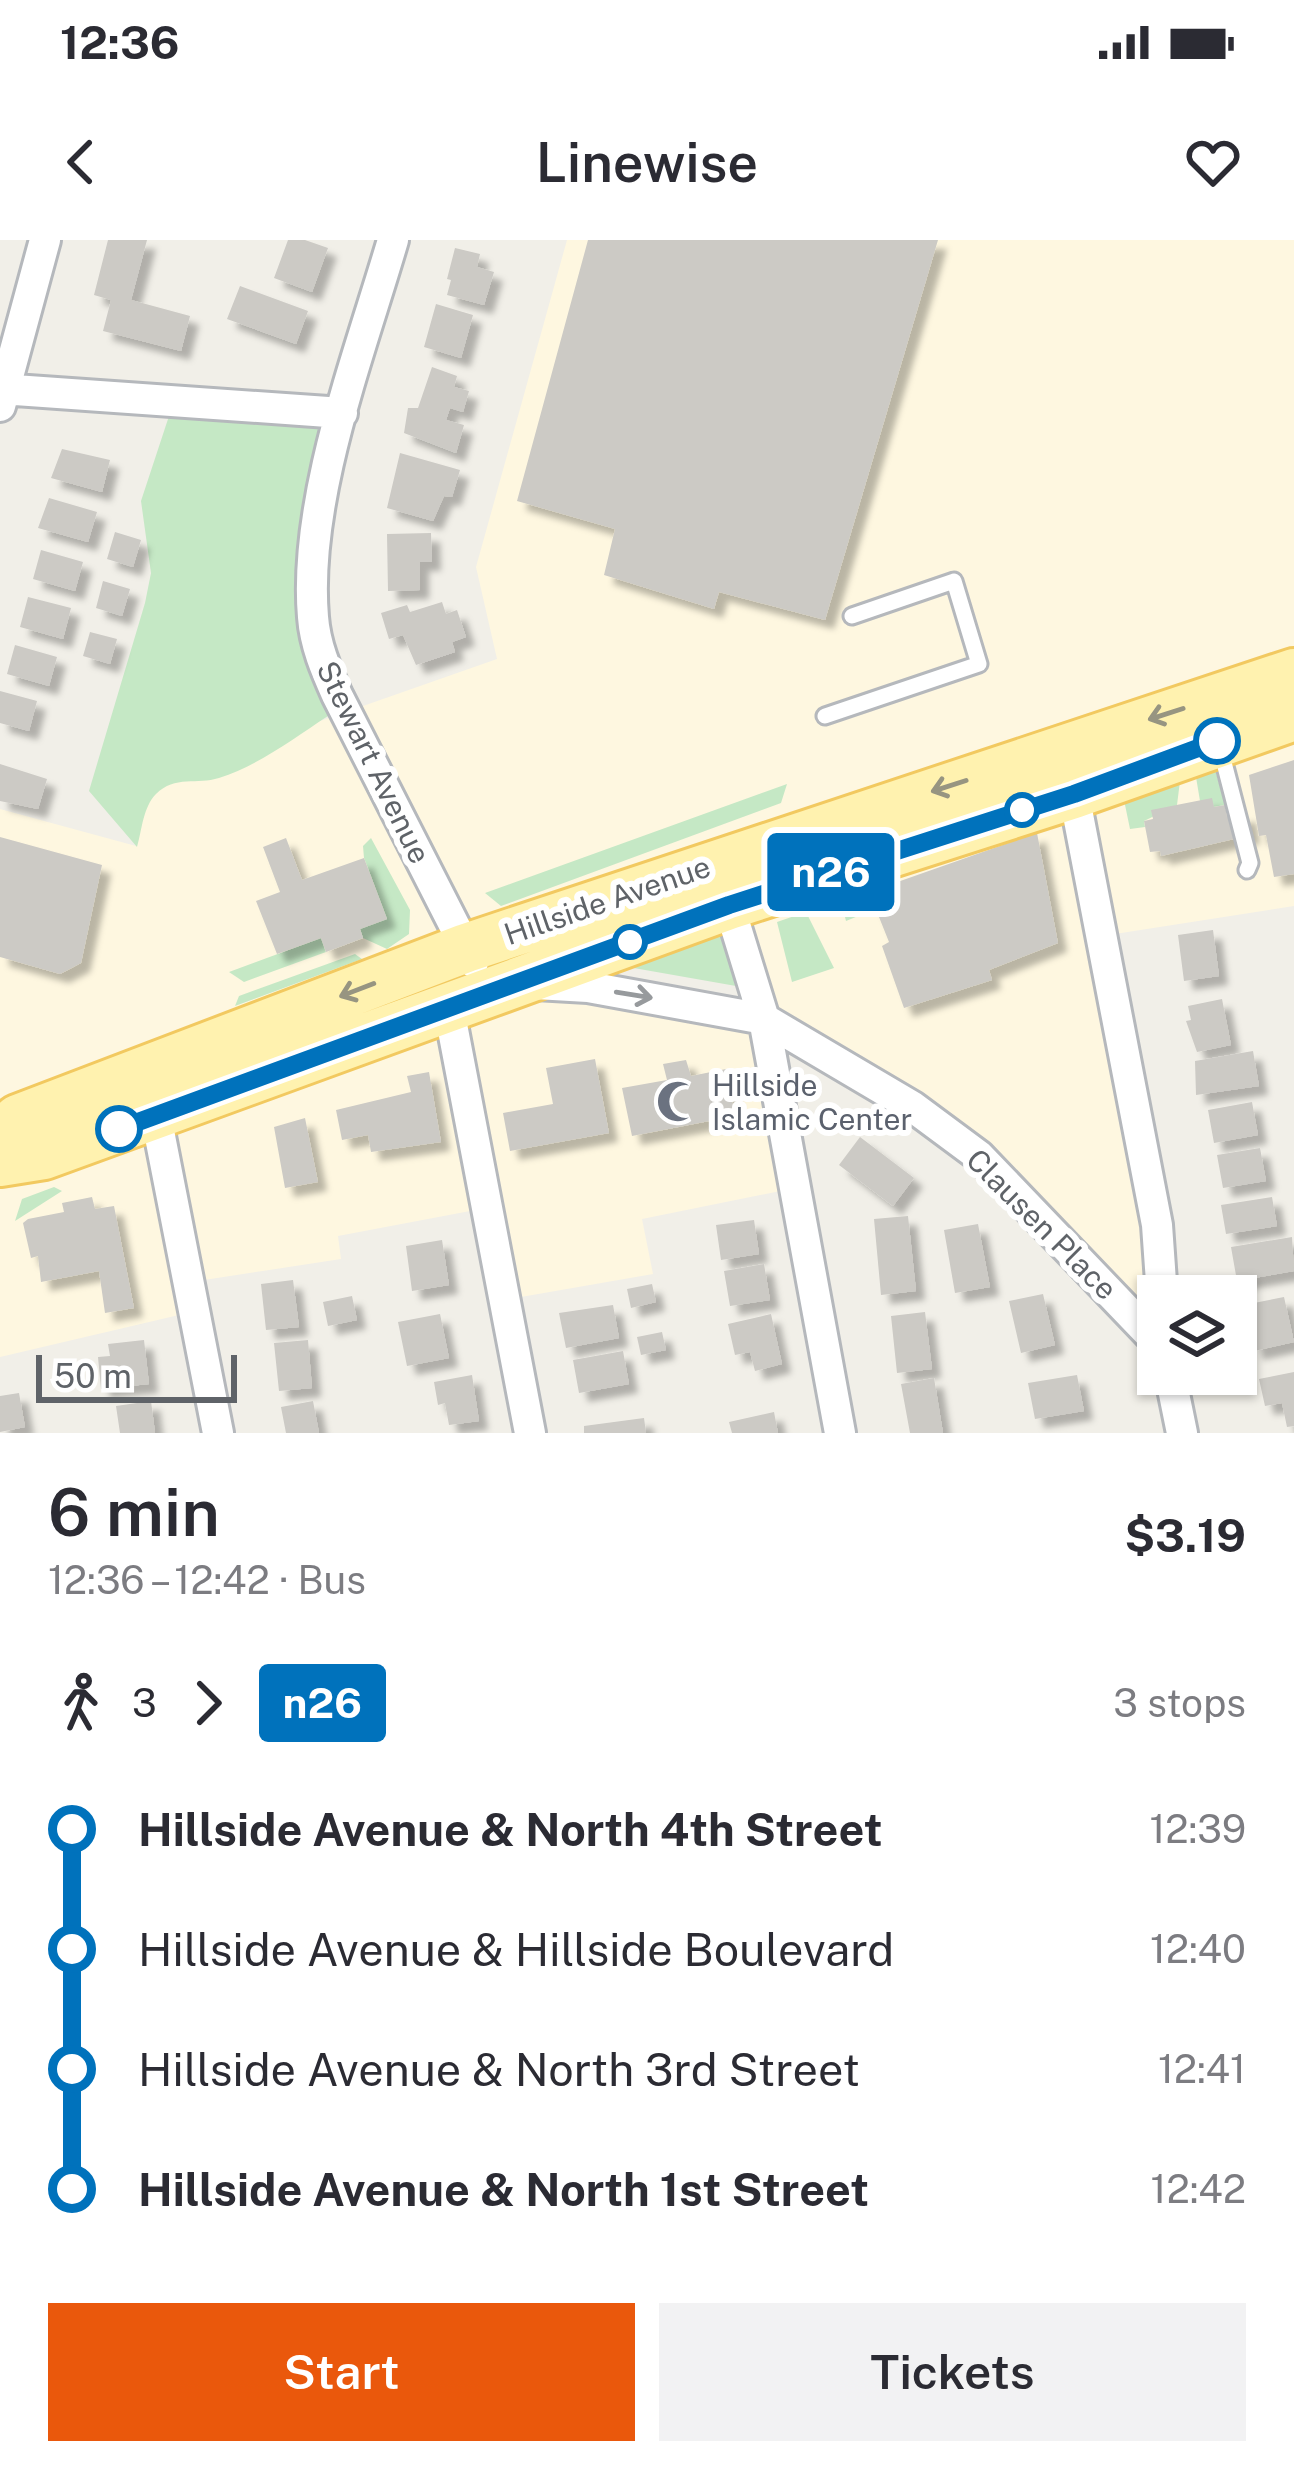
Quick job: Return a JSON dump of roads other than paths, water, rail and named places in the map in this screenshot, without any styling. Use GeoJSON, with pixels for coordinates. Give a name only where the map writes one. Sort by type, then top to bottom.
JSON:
{"type":"FeatureCollection","features":[{"type":"Feature","properties":{"kind":"main road","name":"Hillside Avenue"},"geometry":{"type":"LineString","coordinates":[[0,1134],[18,1119],[466,948],[1294,673]]}},
{"type":"Feature","properties":{"kind":"main road","name":"Hillside Avenue"},"geometry":{"type":"LineString","coordinates":[[0,1162],[44,1155],[729,905],[1074,794],[1294,716]]}},
{"type":"Feature","properties":{"kind":"street"},"geometry":{"type":"LineString","coordinates":[[44,240],[2,394],[342,413]]}},
{"type":"Feature","properties":{"kind":"street","name":"Stewart Avenue"},"geometry":{"type":"LineString","coordinates":[[393,240],[342,413],[318,518],[312,565],[313,620],[322,663],[486,995],[530,1433]]}},
{"type":"Feature","properties":{"kind":"street"},"geometry":{"type":"LineString","coordinates":[[1074,794],[1157,1226],[1160,1275]]}},
{"type":"Feature","properties":{"kind":"street"},"geometry":{"type":"LineString","coordinates":[[729,905],[764,1019],[841,1433]]}},
{"type":"Feature","properties":{"kind":"street","name":"Clausen Place"},"geometry":{"type":"LineString","coordinates":[[486,995],[573,985],[764,1019],[914,1107],[979,1156],[1137,1321]]}},
{"type":"Feature","properties":{"kind":"street"},"geometry":{"type":"LineString","coordinates":[[156,1116],[218,1433]]}},
{"type":"Feature","properties":{"kind":"street"},"geometry":{"type":"LineString","coordinates":[[1174,1395],[1182,1433]]}},
{"type":"Feature","properties":{"kind":"lane"},"geometry":{"type":"LineString","coordinates":[[825,716],[979,664],[954,581],[852,616]]}},
{"type":"Feature","properties":{"kind":"lane"},"geometry":{"type":"LineString","coordinates":[[1217,741],[1235,794],[1250,862],[1247,870]]}},
{"type":"Feature","properties":{"kind":"place","name":"Hillside Islamic Center"},"geometry":{"type":"Point","coordinates":[678,1102]}}]}
